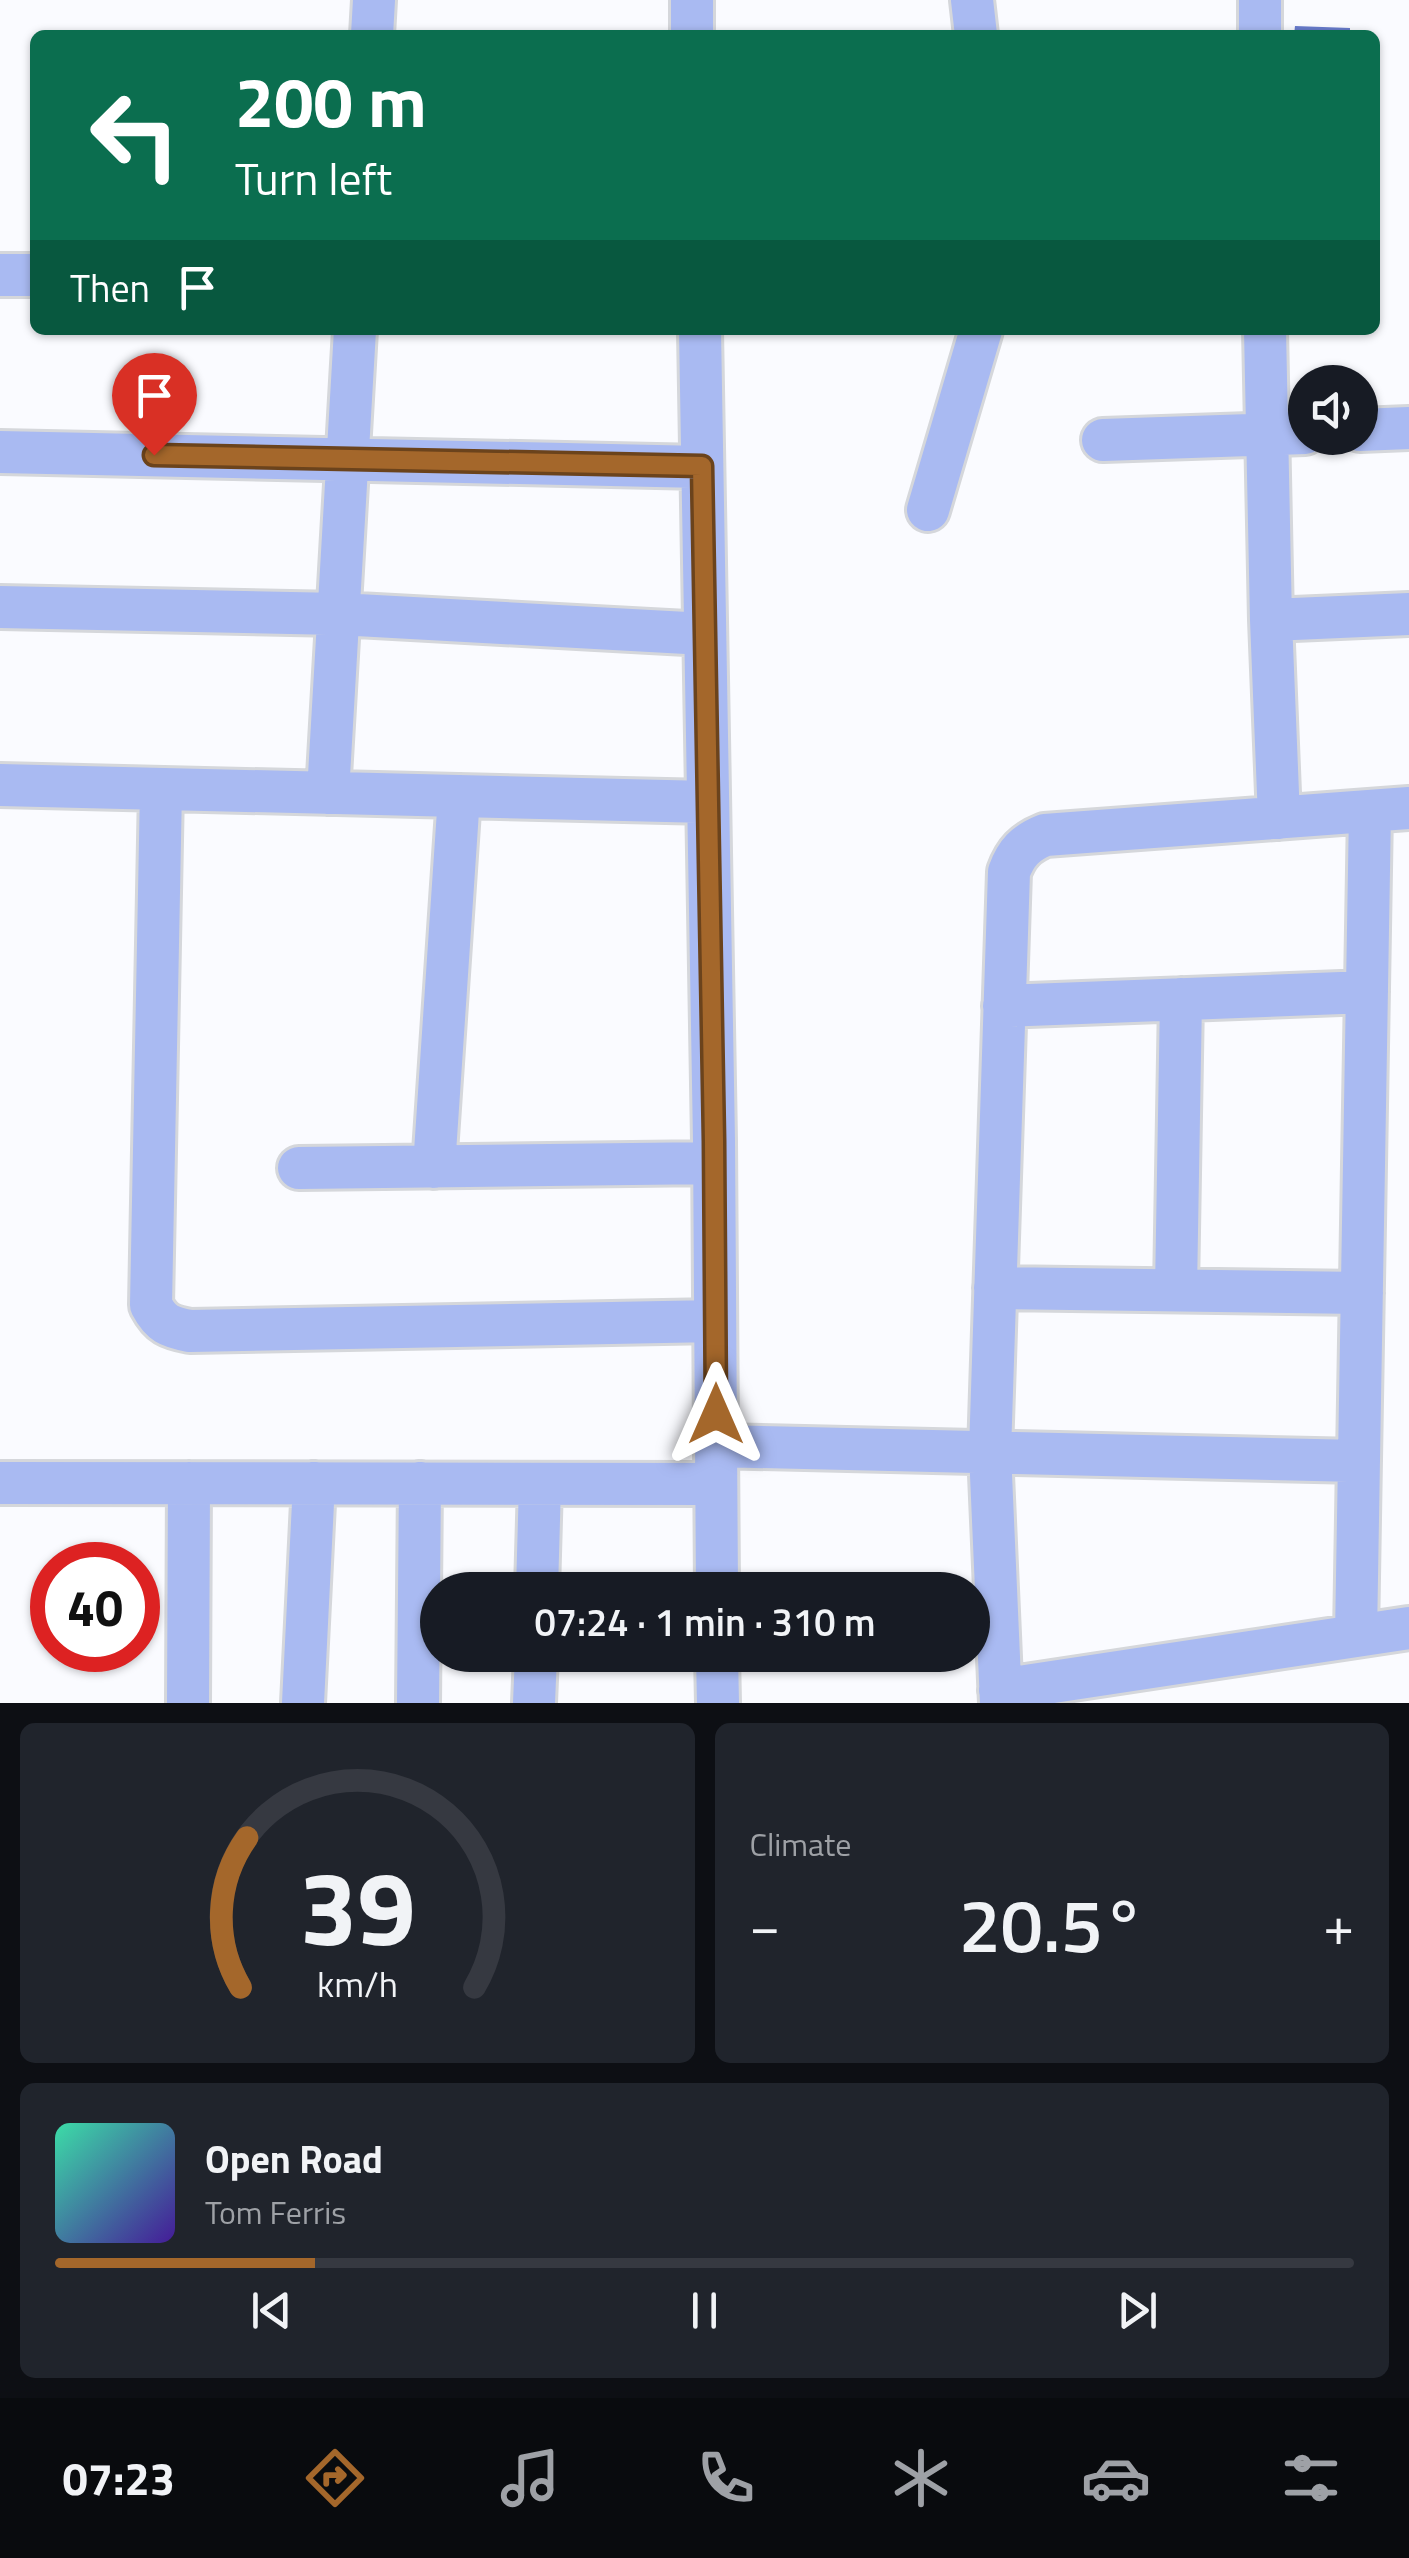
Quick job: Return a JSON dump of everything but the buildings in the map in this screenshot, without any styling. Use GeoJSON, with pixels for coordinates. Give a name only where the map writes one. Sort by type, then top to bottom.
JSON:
{"type":"FeatureCollection","features":[{"type":"Feature","properties":{"kind":"street"},"geometry":{"type":"LineString","coordinates":[[372,30],[374,0]]}},
{"type":"Feature","properties":{"kind":"street"},"geometry":{"type":"LineString","coordinates":[[692,0],[692,30]]}},
{"type":"Feature","properties":{"kind":"street"},"geometry":{"type":"LineString","coordinates":[[972,0],[975,30]]}},
{"type":"Feature","properties":{"kind":"street"},"geometry":{"type":"LineString","coordinates":[[1260,0],[1260,30]]}},
{"type":"Feature","properties":{"kind":"street"},"geometry":{"type":"LineString","coordinates":[[0,275],[30,275]]}},
{"type":"Feature","properties":{"kind":"street"},"geometry":{"type":"LineString","coordinates":[[328,793],[355,335]]}},
{"type":"Feature","properties":{"kind":"street"},"geometry":{"type":"LineString","coordinates":[[700,335],[717,1572]]}},
{"type":"Feature","properties":{"kind":"street"},"geometry":{"type":"LineString","coordinates":[[928,510],[979,335]]}},
{"type":"Feature","properties":{"kind":"street"},"geometry":{"type":"LineString","coordinates":[[1267,335],[1286,434],[1271,620],[1279,818]]}},
{"type":"Feature","properties":{"kind":"street"},"geometry":{"type":"LineString","coordinates":[[1378,429],[1409,428]]}},
{"type":"Feature","properties":{"kind":"street"},"geometry":{"type":"LineString","coordinates":[[1103,440],[1286,434]]}},
{"type":"Feature","properties":{"kind":"street"},"geometry":{"type":"LineString","coordinates":[[0,452],[702,466]]}},
{"type":"Feature","properties":{"kind":"street"},"geometry":{"type":"LineString","coordinates":[[0,608],[338,614],[705,634]]}},
{"type":"Feature","properties":{"kind":"street"},"geometry":{"type":"LineString","coordinates":[[1271,620],[1409,614]]}},
{"type":"Feature","properties":{"kind":"street"},"geometry":{"type":"LineString","coordinates":[[0,785],[708,802]]}},
{"type":"Feature","properties":{"kind":"street"},"geometry":{"type":"LineString","coordinates":[[161,789],[151,1306],[158,1318],[172,1328],[190,1331],[715,1321]]}},
{"type":"Feature","properties":{"kind":"street"},"geometry":{"type":"LineString","coordinates":[[434,1167],[459,796]]}},
{"type":"Feature","properties":{"kind":"street"},"geometry":{"type":"LineString","coordinates":[[1356,1636],[1367,992],[1389,810],[1044,835],[1029,841],[1016,855],[1009,872],[1004,1006],[990,1452],[1001,1696],[1409,1628]]}},
{"type":"Feature","properties":{"kind":"street"},"geometry":{"type":"LineString","coordinates":[[1004,1006],[1367,992]]}},
{"type":"Feature","properties":{"kind":"street"},"geometry":{"type":"LineString","coordinates":[[1176,1290],[1181,999]]}},
{"type":"Feature","properties":{"kind":"street"},"geometry":{"type":"LineString","coordinates":[[298,1168],[714,1163]]}},
{"type":"Feature","properties":{"kind":"street"},"geometry":{"type":"LineString","coordinates":[[995,1288],[1362,1293]]}},
{"type":"Feature","properties":{"kind":"street"},"geometry":{"type":"LineString","coordinates":[[0,1484],[540,1484],[716,1465],[990,1452],[1359,1462]]}},
{"type":"Feature","properties":{"kind":"street"},"geometry":{"type":"LineString","coordinates":[[188,1703],[189,1484]]}},
{"type":"Feature","properties":{"kind":"street"},"geometry":{"type":"LineString","coordinates":[[303,1703],[314,1484]]}},
{"type":"Feature","properties":{"kind":"street"},"geometry":{"type":"LineString","coordinates":[[418,1703],[420,1484]]}},
{"type":"Feature","properties":{"kind":"street"},"geometry":{"type":"LineString","coordinates":[[538,1572],[540,1484]]}},
{"type":"Feature","properties":{"kind":"street"},"geometry":{"type":"LineString","coordinates":[[534,1703],[535,1672]]}},
{"type":"Feature","properties":{"kind":"street"},"geometry":{"type":"LineString","coordinates":[[718,1672],[718,1703]]}},
{"type":"Feature","properties":{"kind":"route"},"geometry":{"type":"LineString","coordinates":[[154,455],[702,466],[716,1414]]}}]}
